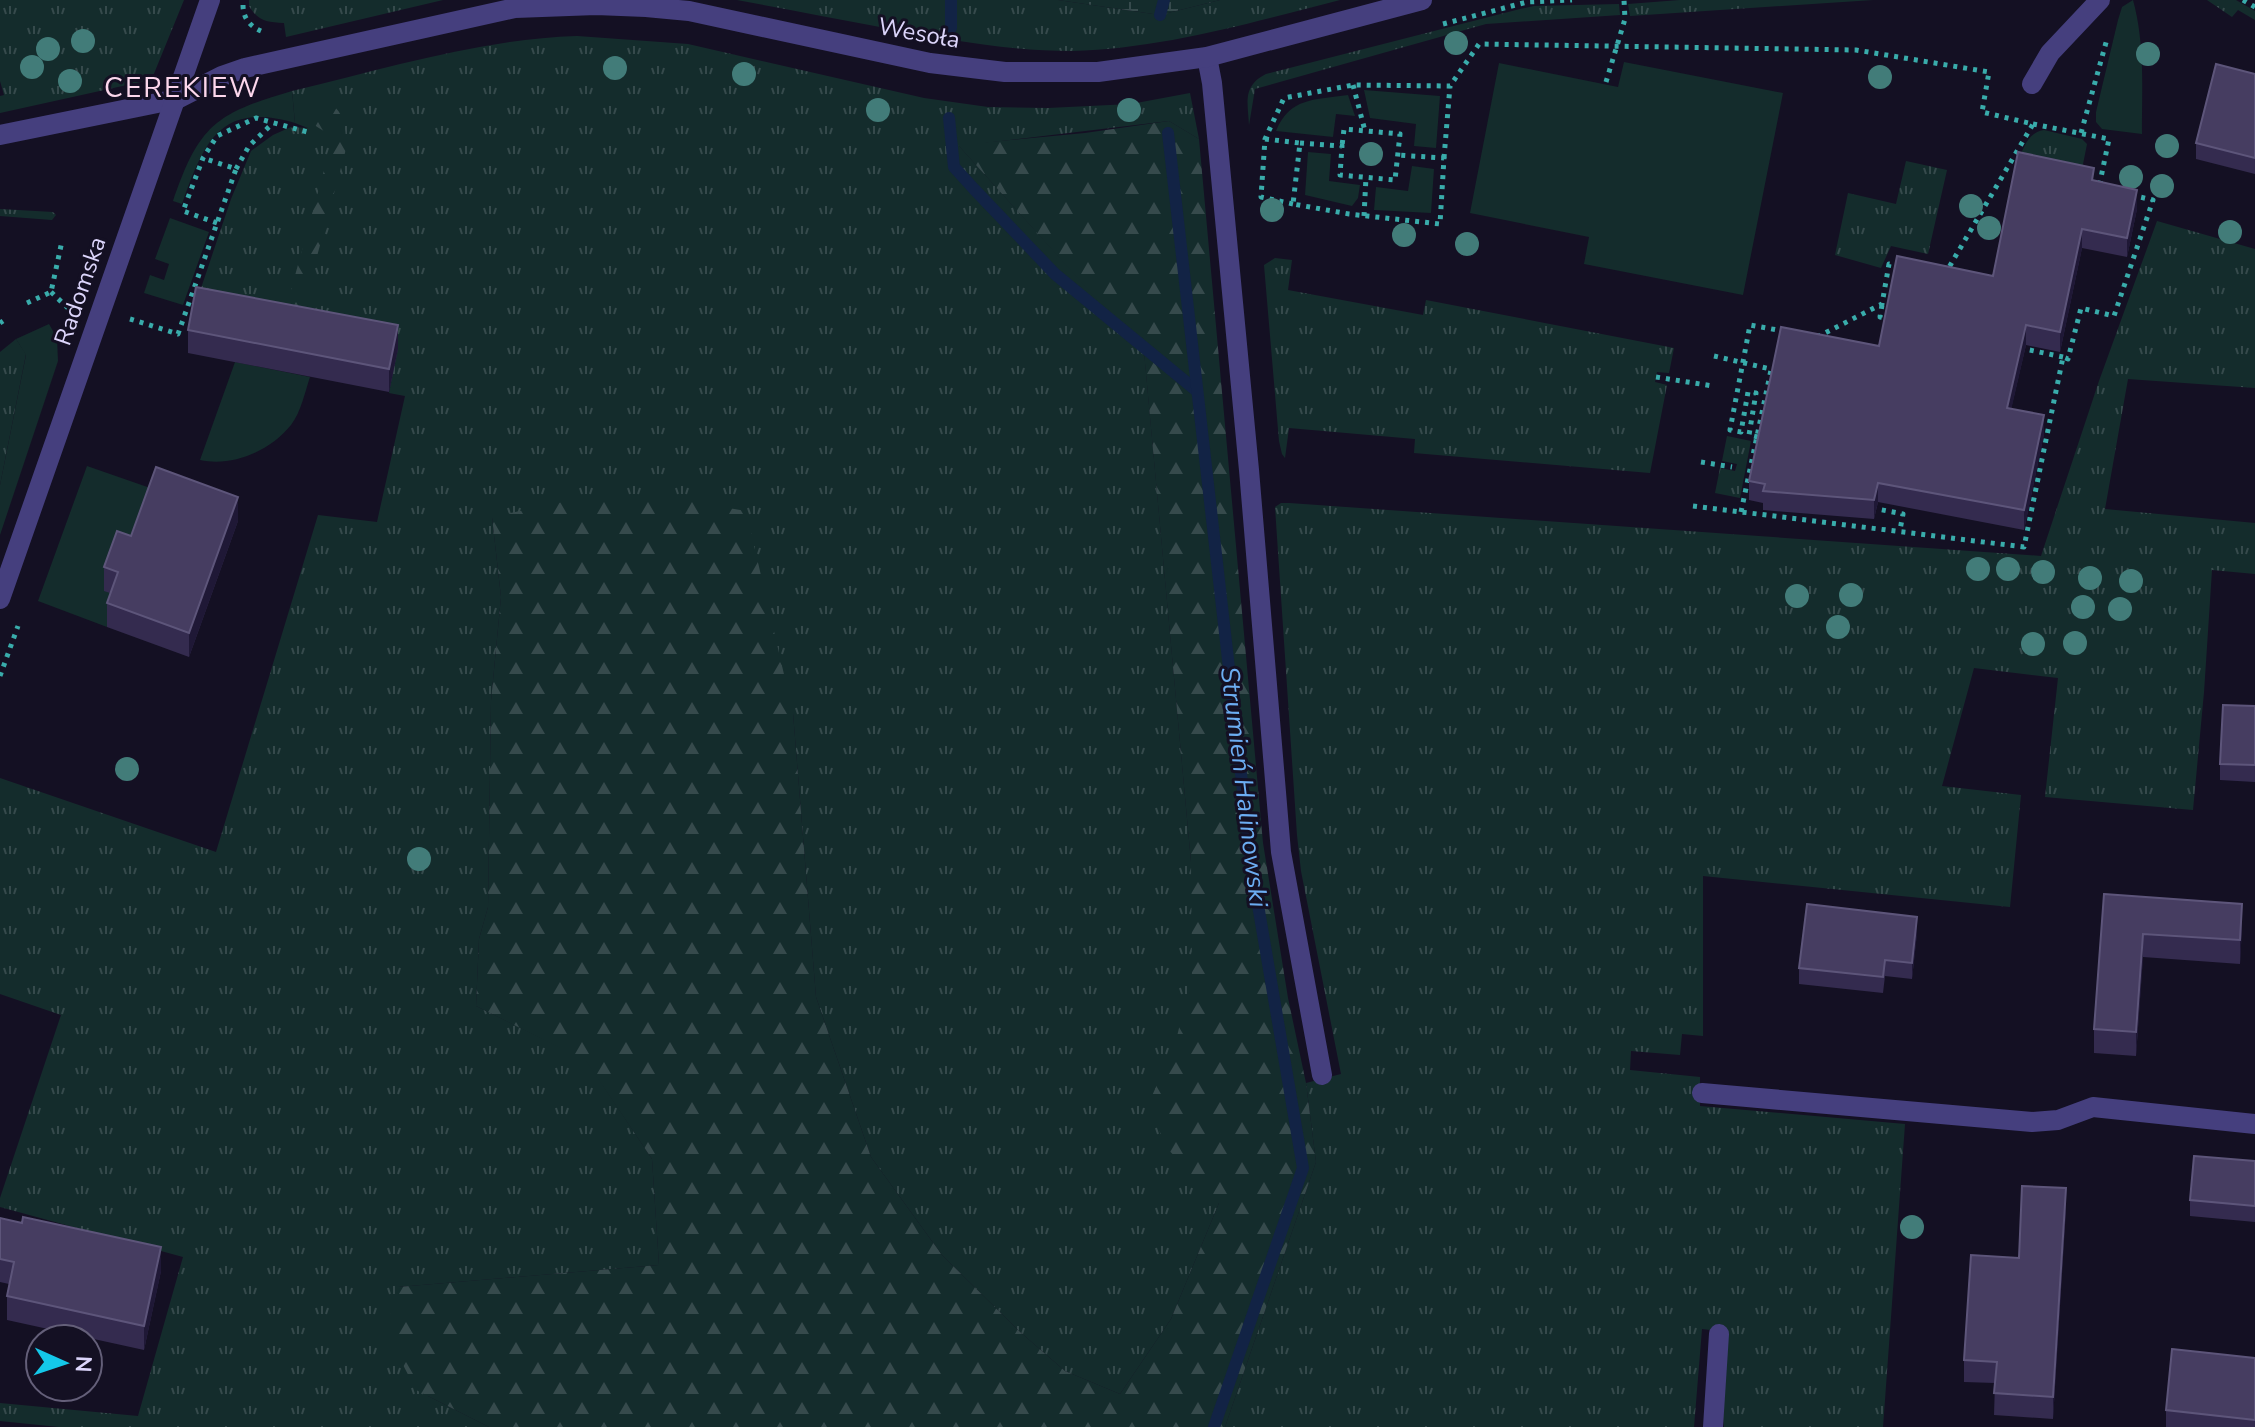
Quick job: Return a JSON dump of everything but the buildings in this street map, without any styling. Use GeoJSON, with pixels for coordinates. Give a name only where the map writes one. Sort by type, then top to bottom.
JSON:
{"type":"FeatureCollection","features":[{"type":"Feature","properties":{"kind":"street","name":"Radomska"},"geometry":{"type":"LineString","coordinates":[[0,599],[210,0]]}},
{"type":"Feature","properties":{"kind":"street","name":"Wesoła"},"geometry":{"type":"LineString","coordinates":[[0,135],[177,99],[245,68],[515,8],[596,5],[689,11],[915,60],[1005,72],[1098,72],[1207,57],[1422,0]]}},
{"type":"Feature","properties":{"kind":"street"},"geometry":{"type":"LineString","coordinates":[[2032,84],[2050,53],[2100,0]]}},
{"type":"Feature","properties":{"kind":"street"},"geometry":{"type":"LineString","coordinates":[[1207,57],[1239,365],[1281,852],[1322,1075]]}},
{"type":"Feature","properties":{"kind":"street"},"geometry":{"type":"LineString","coordinates":[[1702,1093],[2032,1122],[2058,1120],[2093,1107],[2255,1124]]}},
{"type":"Feature","properties":{"kind":"street"},"geometry":{"type":"LineString","coordinates":[[1713,1427],[1719,1334]]}},
{"type":"Feature","properties":{"kind":"path"},"geometry":{"type":"LineString","coordinates":[[1606,82],[1625,19],[1624,0]]}},
{"type":"Feature","properties":{"kind":"path"},"geometry":{"type":"LineString","coordinates":[[2243,0],[2255,7]]}},
{"type":"Feature","properties":{"kind":"path"},"geometry":{"type":"LineString","coordinates":[[2081,134],[2109,33]]}},
{"type":"Feature","properties":{"kind":"path"},"geometry":{"type":"LineString","coordinates":[[1450,86],[1353,85],[1284,98],[1265,139],[1261,197],[1364,216],[1440,224],[1450,86],[1479,44],[1856,50],[1989,72],[1982,112],[2109,139],[2099,187],[2112,191]]}},
{"type":"Feature","properties":{"kind":"path"},"geometry":{"type":"LineString","coordinates":[[1353,85],[1365,131]]}},
{"type":"Feature","properties":{"kind":"path"},"geometry":{"type":"LineString","coordinates":[[217,223],[183,211],[203,158],[217,136],[256,118],[311,133]]}},
{"type":"Feature","properties":{"kind":"path"},"geometry":{"type":"LineString","coordinates":[[125,317],[178,334],[236,169],[249,146],[273,123]]}},
{"type":"Feature","properties":{"kind":"path"},"geometry":{"type":"LineString","coordinates":[[1946,273],[2033,124]]}},
{"type":"Feature","properties":{"kind":"path"},"geometry":{"type":"LineString","coordinates":[[1344,129],[1400,134],[1395,180],[1340,175],[1342,146],[1344,129]]}},
{"type":"Feature","properties":{"kind":"path"},"geometry":{"type":"LineString","coordinates":[[1265,139],[1342,146]]}},
{"type":"Feature","properties":{"kind":"path"},"geometry":{"type":"LineString","coordinates":[[1293,204],[1300,143]]}},
{"type":"Feature","properties":{"kind":"path"},"geometry":{"type":"LineString","coordinates":[[1397,155],[1444,158]]}},
{"type":"Feature","properties":{"kind":"path"},"geometry":{"type":"LineString","coordinates":[[203,158],[236,169]]}},
{"type":"Feature","properties":{"kind":"path"},"geometry":{"type":"LineString","coordinates":[[2009,166],[2024,168]]}},
{"type":"Feature","properties":{"kind":"path"},"geometry":{"type":"LineString","coordinates":[[1364,216],[1366,177]]}},
{"type":"Feature","properties":{"kind":"path"},"geometry":{"type":"LineString","coordinates":[[2007,345],[2068,359],[2081,308],[2114,316],[2153,200],[2126,194]]}},
{"type":"Feature","properties":{"kind":"path"},"geometry":{"type":"LineString","coordinates":[[51,292],[62,241]]}},
{"type":"Feature","properties":{"kind":"path"},"geometry":{"type":"LineString","coordinates":[[1894,320],[1880,317],[1882,304],[1889,264],[1903,266]]}},
{"type":"Feature","properties":{"kind":"path"},"geometry":{"type":"LineString","coordinates":[[27,303],[51,292]]}},
{"type":"Feature","properties":{"kind":"path"},"geometry":{"type":"LineString","coordinates":[[51,292],[77,317]]}},
{"type":"Feature","properties":{"kind":"path"},"geometry":{"type":"LineString","coordinates":[[1804,334],[1817,337],[1882,304]]}},
{"type":"Feature","properties":{"kind":"path"},"geometry":{"type":"LineString","coordinates":[[1758,437],[1749,435],[1756,393],[1748,392],[1741,432],[1730,430],[1750,325],[1790,332]]}},
{"type":"Feature","properties":{"kind":"path"},"geometry":{"type":"LineString","coordinates":[[1714,356],[1784,373]]}},
{"type":"Feature","properties":{"kind":"path"},"geometry":{"type":"LineString","coordinates":[[1693,506],[2024,547],[2063,357]]}},
{"type":"Feature","properties":{"kind":"path"},"geometry":{"type":"LineString","coordinates":[[1741,512],[1771,370]]}},
{"type":"Feature","properties":{"kind":"path"},"geometry":{"type":"LineString","coordinates":[[1656,377],[1713,386]]}},
{"type":"Feature","properties":{"kind":"path"},"geometry":{"type":"LineString","coordinates":[[1701,462],[1732,467]]}},
{"type":"Feature","properties":{"kind":"path"},"geometry":{"type":"LineString","coordinates":[[1862,505],[1903,514],[1900,530]]}},
{"type":"Feature","properties":{"kind":"green space"},"geometry":{"type":"Polygon","coordinates":[[[0,0],[184,0],[153,76],[145,81],[0,113],[0,96],[4,95],[0,81],[0,0]]]}},
{"type":"Feature","properties":{"kind":"green space"},"geometry":{"type":"Polygon","coordinates":[[[249,0],[443,0],[286,37],[284,23],[260,18],[252,11],[249,0]]]}},
{"type":"Feature","properties":{"kind":"green space"},"geometry":{"type":"Polygon","coordinates":[[[737,0],[1058,0],[1160,15],[1220,0],[1340,0],[1174,40],[1072,51],[1000,47],[952,40],[737,0]]]}},
{"type":"Feature","properties":{"kind":"green space"},"geometry":{"type":"Polygon","coordinates":[[[1058,0],[1220,0],[1160,15],[1058,0]]]}},
{"type":"Feature","properties":{"kind":"green space"},"geometry":{"type":"Polygon","coordinates":[[[1680,0],[1873,0],[1630,16],[1628,4],[1680,0]]]}},
{"type":"Feature","properties":{"kind":"green space"},"geometry":{"type":"Polygon","coordinates":[[[2133,0],[2141,50],[2142,134],[2102,129],[2096,122],[2118,20],[2122,7],[2133,0]]]}},
{"type":"Feature","properties":{"kind":"green space"},"geometry":{"type":"Polygon","coordinates":[[[2207,0],[2236,0],[2255,11],[2255,20],[2238,10],[2232,17],[2207,0]]]}},
{"type":"Feature","properties":{"kind":"green space"},"geometry":{"type":"Polygon","coordinates":[[[1619,4],[1620,15],[1486,24],[1255,89],[1249,125],[1250,90],[1266,74],[1534,6],[1619,4]]]}},
{"type":"Feature","properties":{"kind":"green space"},"geometry":{"type":"Polygon","coordinates":[[[577,36],[688,44],[924,98],[988,107],[1131,104],[1190,93],[1199,139],[1169,121],[959,146],[1144,351],[1191,862],[1251,1133],[1171,1319],[1120,1394],[1065,1371],[1019,1331],[942,1255],[871,1157],[816,997],[793,713],[492,517],[501,597],[491,701],[488,907],[479,939],[476,1006],[586,1060],[652,1159],[659,1265],[398,1287],[428,1396],[489,1427],[59,1427],[0,1421],[0,1403],[138,1416],[183,1257],[0,1207],[0,1198],[61,1015],[0,994],[0,778],[216,852],[318,515],[377,522],[405,396],[389,393],[396,350],[194,309],[231,199],[251,151],[273,135],[291,127],[308,128],[295,123],[292,91],[469,49],[577,36]]]}},
{"type":"Feature","properties":{"kind":"green space"},"geometry":{"type":"Polygon","coordinates":[[[1624,62],[1783,93],[1743,295],[1584,264],[1589,237],[1470,213],[1499,63],[1618,87],[1624,62]]]}},
{"type":"Feature","properties":{"kind":"green space"},"geometry":{"type":"Polygon","coordinates":[[[1364,90],[1440,96],[1436,148],[1414,146],[1416,124],[1370,118],[1364,90]]]}},
{"type":"Feature","properties":{"kind":"green space"},"geometry":{"type":"Polygon","coordinates":[[[292,91],[295,123],[249,118],[232,123],[208,145],[182,204],[173,201],[192,155],[214,126],[245,107],[292,91]]]}},
{"type":"Feature","properties":{"kind":"green space"},"geometry":{"type":"Polygon","coordinates":[[[1348,95],[1355,116],[1336,114],[1333,137],[1276,131],[1296,106],[1348,95]]]}},
{"type":"Feature","properties":{"kind":"green space"},"geometry":{"type":"Polygon","coordinates":[[[309,98],[328,102],[340,113],[346,149],[299,314],[287,306],[331,145],[329,134],[314,125],[305,113],[302,101],[309,98]]]}},
{"type":"Feature","properties":{"kind":"green space"},"geometry":{"type":"Polygon","coordinates":[[[1169,121],[1199,139],[1263,843],[1288,998],[1306,1083],[1316,1162],[1225,1427],[489,1427],[416,1390],[386,1332],[398,1287],[659,1265],[652,1159],[586,1061],[476,1006],[479,939],[488,907],[491,701],[501,597],[492,517],[586,497],[652,495],[746,511],[793,713],[816,997],[871,1157],[942,1255],[1019,1331],[1065,1371],[1120,1394],[1171,1319],[1219,1203],[1163,1144],[1151,1098],[1175,1045],[1192,973],[1191,862],[1144,352],[958,145],[1085,133],[1169,121]]]}},
{"type":"Feature","properties":{"kind":"green space"},"geometry":{"type":"Polygon","coordinates":[[[2044,130],[2082,139],[2087,144],[2081,174],[2017,163],[2030,138],[2044,130]]]}},
{"type":"Feature","properties":{"kind":"green space"},"geometry":{"type":"Polygon","coordinates":[[[1308,152],[1331,154],[1329,181],[1360,185],[1358,198],[1352,206],[1305,195],[1308,152]]]}},
{"type":"Feature","properties":{"kind":"green space"},"geometry":{"type":"Polygon","coordinates":[[[1906,161],[1947,170],[1928,254],[1891,246],[1881,268],[1835,255],[1848,193],[1896,204],[1906,161]]]}},
{"type":"Feature","properties":{"kind":"green space"},"geometry":{"type":"Polygon","coordinates":[[[1412,166],[1434,169],[1431,213],[1374,210],[1376,187],[1408,191],[1412,166]]]}},
{"type":"Feature","properties":{"kind":"green space"},"geometry":{"type":"Polygon","coordinates":[[[0,209],[53,212],[56,215],[52,220],[0,216],[0,209]]]}},
{"type":"Feature","properties":{"kind":"green space"},"geometry":{"type":"Polygon","coordinates":[[[170,218],[209,232],[183,305],[144,293],[150,275],[164,280],[169,264],[155,259],[170,218]]]}},
{"type":"Feature","properties":{"kind":"green space"},"geometry":{"type":"Polygon","coordinates":[[[2157,221],[2255,249],[2255,388],[2128,379],[2105,509],[2255,523],[2255,574],[2212,570],[2193,810],[2045,797],[2058,678],[1974,668],[1942,786],[2021,795],[2010,907],[1703,876],[1703,1036],[1682,1034],[1680,1055],[1631,1051],[1630,1070],[1700,1077],[1700,1106],[1905,1124],[1883,1427],[1724,1427],[1728,1332],[1702,1329],[1694,1427],[1225,1427],[1316,1162],[1306,1083],[1341,1074],[1301,871],[1275,507],[1289,503],[2041,556],[2099,381],[2157,221]]]}},
{"type":"Feature","properties":{"kind":"green space"},"geometry":{"type":"Polygon","coordinates":[[[1275,258],[1292,260],[1288,290],[1423,315],[1426,300],[1674,348],[1669,373],[1657,372],[1655,382],[1667,385],[1650,473],[1414,453],[1415,439],[1289,428],[1285,458],[1279,441],[1264,265],[1275,258]]]}},
{"type":"Feature","properties":{"kind":"green space"},"geometry":{"type":"Polygon","coordinates":[[[49,324],[57,338],[58,361],[0,535],[0,485],[26,355],[16,339],[49,324]]]}},
{"type":"Feature","properties":{"kind":"green space"},"geometry":{"type":"Polygon","coordinates":[[[16,339],[26,354],[0,485],[0,352],[16,339]]]}},
{"type":"Feature","properties":{"kind":"green space"},"geometry":{"type":"Polygon","coordinates":[[[235,362],[310,377],[302,402],[291,425],[262,449],[238,459],[200,460],[235,362]]]}},
{"type":"Feature","properties":{"kind":"green space"},"geometry":{"type":"Polygon","coordinates":[[[1727,436],[1751,441],[1740,498],[1715,493],[1720,468],[1735,471],[1737,464],[1722,461],[1727,436]]]}},
{"type":"Feature","properties":{"kind":"green space"},"geometry":{"type":"Polygon","coordinates":[[[87,466],[156,490],[104,590],[118,596],[107,627],[38,601],[87,466]]]}},
{"type":"Feature","properties":{"kind":"waterway"},"geometry":{"type":"LineString","coordinates":[[951,0],[951,28]]}},
{"type":"Feature","properties":{"kind":"waterway","name":"Strumień Halinowski"},"geometry":{"type":"LineString","coordinates":[[1160,15],[1164,0]]}},
{"type":"Feature","properties":{"kind":"waterway"},"geometry":{"type":"LineString","coordinates":[[949,118],[954,167],[1055,274],[1197,391]]}},
{"type":"Feature","properties":{"kind":"waterway","name":"Strumień Halinowski"},"geometry":{"type":"LineString","coordinates":[[1168,133],[1252,870],[1303,1168],[1214,1427]]}},
{"type":"Feature","properties":{"kind":"district","name":"CEREKIEW"},"geometry":{"type":"Point","coordinates":[183,88]}}]}
